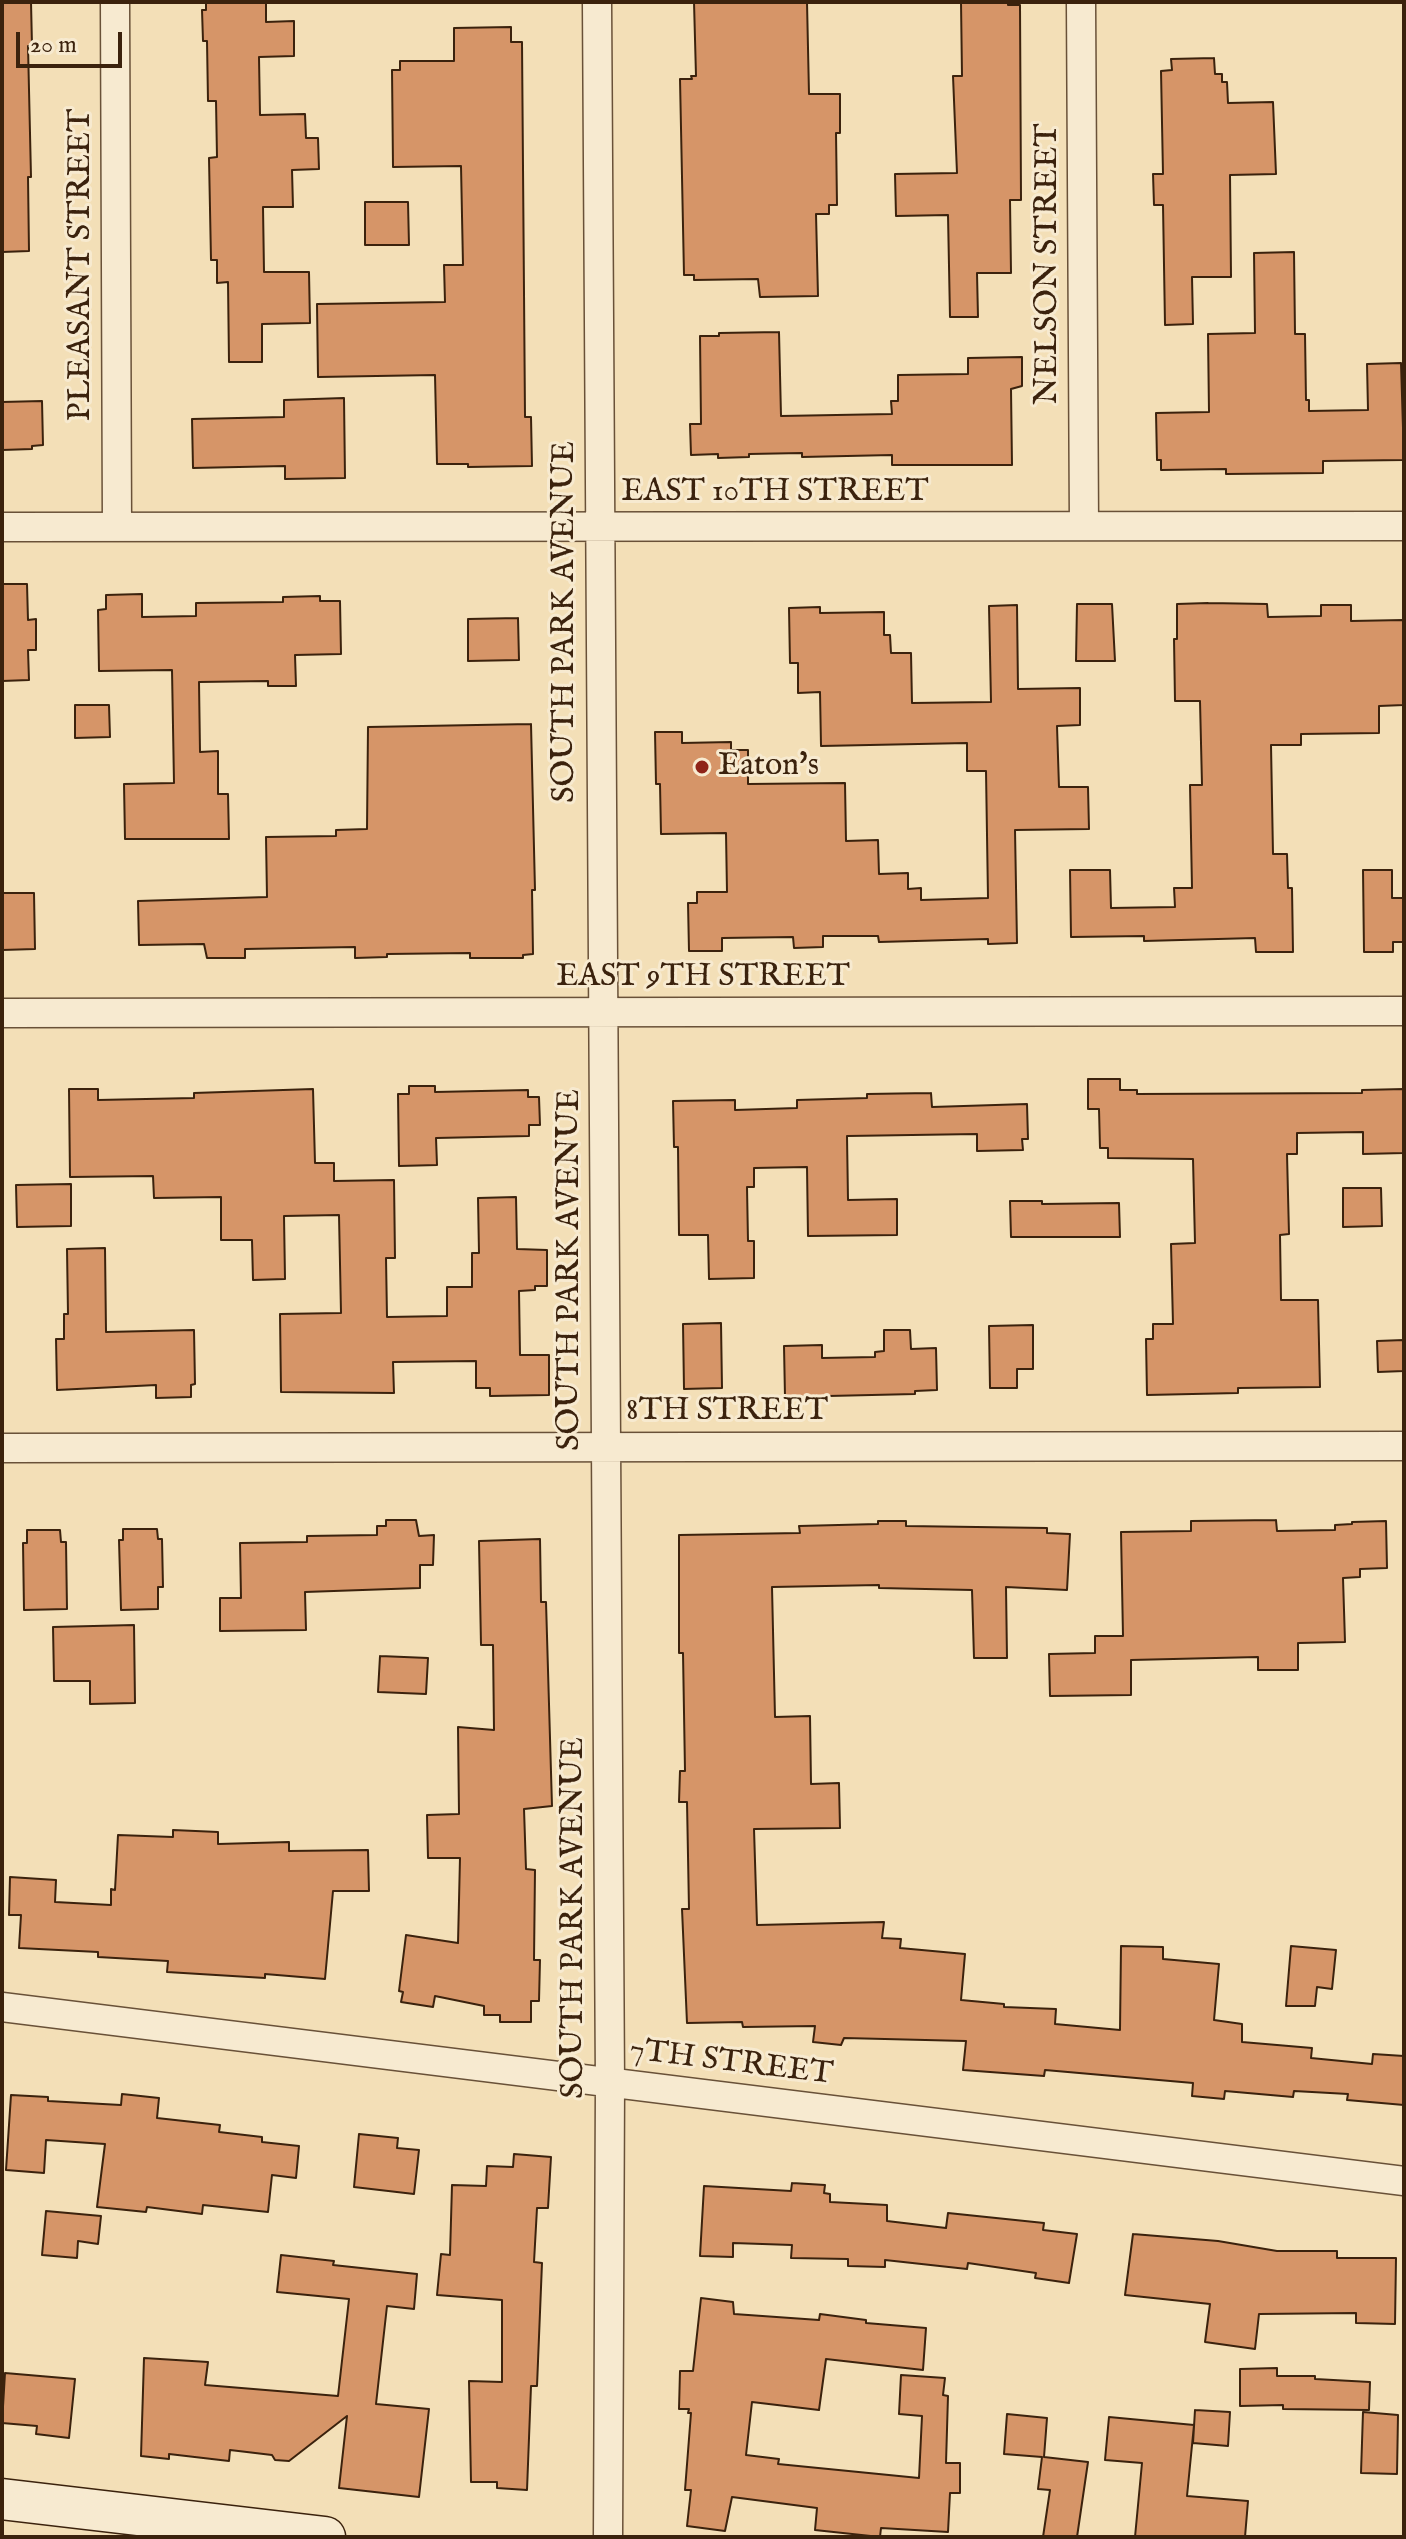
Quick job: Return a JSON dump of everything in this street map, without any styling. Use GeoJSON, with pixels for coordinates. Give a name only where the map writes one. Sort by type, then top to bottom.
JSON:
{"type":"FeatureCollection","features":[{"type":"Feature","properties":{"kind":"main road"},"geometry":{"type":"LineString","coordinates":[[2,2499],[325,2537]]}},
{"type":"Feature","properties":{"kind":"street","name":"PLEASANT STREET"},"geometry":{"type":"LineString","coordinates":[[115,2],[117,527]]}},
{"type":"Feature","properties":{"kind":"street","name":"SOUTH PARK AVENUE"},"geometry":{"type":"LineString","coordinates":[[597,2],[610,2083],[608,2537]]}},
{"type":"Feature","properties":{"kind":"street","name":"NELSON STREET"},"geometry":{"type":"LineString","coordinates":[[1081,2],[1084,526]]}},
{"type":"Feature","properties":{"kind":"street","name":"EAST 10TH STREET"},"geometry":{"type":"LineString","coordinates":[[2,527],[1404,526]]}},
{"type":"Feature","properties":{"kind":"street","name":"EAST 9TH STREET"},"geometry":{"type":"LineString","coordinates":[[2,1013],[1404,1011]]}},
{"type":"Feature","properties":{"kind":"street","name":"8TH STREET"},"geometry":{"type":"LineString","coordinates":[[2,1448],[1404,1446]]}},
{"type":"Feature","properties":{"kind":"street","name":"7TH STREET"},"geometry":{"type":"LineString","coordinates":[[2,2007],[1404,2181]]}},
{"type":"Feature","properties":{"kind":"building"},"geometry":{"type":"Polygon","coordinates":[[[2,2],[31,2],[32,46],[28,46],[29,251],[2,252],[2,2]]]}},
{"type":"Feature","properties":{"kind":"building"},"geometry":{"type":"Polygon","coordinates":[[[206,2],[266,2],[266,22],[294,21],[294,56],[259,57],[260,115],[305,114],[306,138],[318,138],[319,169],[292,170],[293,207],[263,207],[264,272],[309,272],[310,323],[262,324],[262,362],[229,362],[228,282],[217,283],[217,260],[211,260],[209,158],[217,157],[216,101],[208,101],[207,41],[203,41],[202,10],[206,10],[206,2]]]}},
{"type":"Feature","properties":{"kind":"building"},"geometry":{"type":"Polygon","coordinates":[[[694,2],[807,2],[809,94],[840,94],[840,133],[836,133],[837,205],[829,205],[829,214],[816,214],[818,296],[760,297],[758,279],[694,280],[694,275],[684,275],[680,79],[696,76],[694,2]]]}},
{"type":"Feature","properties":{"kind":"building"},"geometry":{"type":"Polygon","coordinates":[[[961,2],[1020,5],[1021,200],[1010,200],[1011,273],[977,273],[978,317],[950,317],[948,215],[896,216],[895,174],[957,173],[953,76],[962,76],[961,2]]]}},
{"type":"Feature","properties":{"kind":"building"},"geometry":{"type":"Polygon","coordinates":[[[511,27],[511,42],[522,42],[525,417],[531,417],[532,466],[437,464],[435,375],[318,377],[317,304],[445,302],[444,265],[463,265],[461,166],[393,167],[392,70],[400,70],[400,61],[454,61],[454,28],[511,27]]]}},
{"type":"Feature","properties":{"kind":"building"},"geometry":{"type":"Polygon","coordinates":[[[1214,58],[1215,74],[1222,74],[1222,82],[1227,82],[1228,103],[1273,102],[1276,174],[1230,175],[1231,277],[1192,277],[1193,324],[1165,325],[1163,205],[1154,205],[1153,174],[1163,174],[1161,71],[1172,70],[1171,59],[1214,58]]]}},
{"type":"Feature","properties":{"kind":"building"},"geometry":{"type":"Polygon","coordinates":[[[365,202],[408,202],[409,245],[365,245],[365,202]]]}},
{"type":"Feature","properties":{"kind":"building"},"geometry":{"type":"Polygon","coordinates":[[[1294,252],[1295,334],[1305,334],[1306,400],[1309,400],[1309,411],[1368,410],[1367,364],[1401,363],[1404,460],[1323,461],[1323,473],[1226,474],[1226,469],[1161,470],[1161,460],[1157,460],[1156,413],[1209,412],[1208,334],[1255,333],[1254,253],[1294,252]]]}},
{"type":"Feature","properties":{"kind":"building"},"geometry":{"type":"Polygon","coordinates":[[[779,332],[781,416],[892,414],[891,401],[898,401],[898,375],[968,374],[968,358],[1022,357],[1022,386],[1011,389],[1012,465],[892,465],[892,455],[802,457],[802,453],[718,458],[718,454],[691,455],[690,424],[701,424],[700,336],[779,332]]]}},
{"type":"Feature","properties":{"kind":"building"},"geometry":{"type":"Polygon","coordinates":[[[344,398],[345,478],[285,479],[285,466],[193,468],[192,419],[284,417],[284,400],[344,398]]]}},
{"type":"Feature","properties":{"kind":"building"},"geometry":{"type":"Polygon","coordinates":[[[42,401],[43,445],[32,446],[32,449],[2,450],[2,402],[42,401]]]}},
{"type":"Feature","properties":{"kind":"building"},"geometry":{"type":"Polygon","coordinates":[[[2,584],[27,584],[28,620],[36,619],[36,650],[28,650],[29,680],[2,681],[2,584]]]}},
{"type":"Feature","properties":{"kind":"building"},"geometry":{"type":"Polygon","coordinates":[[[142,594],[142,617],[196,616],[196,603],[283,602],[283,597],[320,596],[320,601],[340,601],[341,654],[295,655],[296,686],[268,686],[268,681],[199,682],[200,752],[218,751],[218,794],[228,794],[229,839],[125,839],[124,784],[174,783],[172,670],[99,671],[98,610],[106,609],[106,595],[142,594]]]}},
{"type":"Feature","properties":{"kind":"building"},"geometry":{"type":"Polygon","coordinates":[[[1077,604],[1112,604],[1115,661],[1076,661],[1077,604]]]}},
{"type":"Feature","properties":{"kind":"building"},"geometry":{"type":"Polygon","coordinates":[[[1177,604],[1267,604],[1268,617],[1321,616],[1321,605],[1351,605],[1351,621],[1404,620],[1404,705],[1379,706],[1379,733],[1301,734],[1301,745],[1271,745],[1273,854],[1287,854],[1288,888],[1292,888],[1293,952],[1256,952],[1255,938],[1144,941],[1144,936],[1071,937],[1070,870],[1110,870],[1111,908],[1175,907],[1174,888],[1192,888],[1190,785],[1202,785],[1200,701],[1175,701],[1174,639],[1177,639],[1177,604]]]}},
{"type":"Feature","properties":{"kind":"building"},"geometry":{"type":"Polygon","coordinates":[[[1017,605],[1018,689],[1080,688],[1080,725],[1057,726],[1059,787],[1088,787],[1089,829],[1015,830],[1017,943],[988,944],[988,939],[879,942],[878,936],[823,936],[823,947],[794,948],[793,937],[722,938],[722,951],[689,951],[688,903],[697,903],[697,892],[727,892],[726,833],[661,834],[655,732],[682,732],[682,743],[731,742],[731,750],[748,750],[748,784],[845,783],[846,841],[878,840],[879,874],[908,873],[908,889],[921,888],[921,900],[988,898],[986,771],[967,771],[967,743],[821,746],[820,692],[798,693],[798,663],[790,663],[789,608],[820,607],[820,613],[884,612],[884,635],[890,635],[891,653],[911,653],[912,703],[991,702],[989,606],[1017,605]]]}},
{"type":"Feature","properties":{"kind":"building"},"geometry":{"type":"Polygon","coordinates":[[[518,618],[519,660],[468,661],[468,619],[518,618]]]}},
{"type":"Feature","properties":{"kind":"building"},"geometry":{"type":"Polygon","coordinates":[[[75,705],[109,705],[110,737],[75,738],[75,705]]]}},
{"type":"Feature","properties":{"kind":"building"},"geometry":{"type":"Polygon","coordinates":[[[531,724],[535,890],[532,890],[533,954],[523,955],[523,958],[470,958],[470,953],[387,954],[387,957],[355,958],[355,947],[245,949],[245,958],[207,958],[204,944],[139,945],[138,901],[267,897],[266,837],[336,836],[336,830],[367,829],[368,727],[531,724]]]}},
{"type":"Feature","properties":{"kind":"building"},"geometry":{"type":"Polygon","coordinates":[[[1363,870],[1392,870],[1392,898],[1404,898],[1404,942],[1393,942],[1393,952],[1364,952],[1363,870]]]}},
{"type":"Feature","properties":{"kind":"building"},"geometry":{"type":"Polygon","coordinates":[[[2,893],[34,893],[35,949],[2,950],[2,893]]]}},
{"type":"Feature","properties":{"kind":"building"},"geometry":{"type":"Polygon","coordinates":[[[1088,1079],[1120,1079],[1120,1090],[1137,1090],[1137,1094],[1362,1093],[1362,1090],[1404,1089],[1404,1153],[1363,1154],[1363,1132],[1297,1133],[1297,1154],[1287,1154],[1289,1234],[1280,1235],[1281,1300],[1318,1300],[1320,1387],[1238,1388],[1238,1393],[1147,1395],[1146,1339],[1153,1339],[1153,1324],[1173,1324],[1171,1244],[1195,1243],[1193,1159],[1108,1158],[1108,1148],[1100,1148],[1099,1109],[1088,1109],[1088,1079]]]}},
{"type":"Feature","properties":{"kind":"building"},"geometry":{"type":"Polygon","coordinates":[[[409,1086],[435,1086],[435,1092],[528,1090],[528,1097],[539,1097],[540,1125],[529,1125],[529,1136],[436,1138],[437,1165],[399,1166],[398,1094],[409,1094],[409,1086]]]}},
{"type":"Feature","properties":{"kind":"building"},"geometry":{"type":"Polygon","coordinates":[[[69,1089],[98,1089],[98,1100],[194,1098],[194,1093],[313,1089],[315,1163],[334,1163],[334,1181],[394,1180],[395,1258],[386,1258],[387,1317],[447,1316],[447,1287],[472,1287],[472,1253],[479,1253],[478,1198],[516,1197],[517,1249],[547,1250],[547,1286],[519,1291],[520,1355],[549,1355],[549,1395],[490,1396],[490,1388],[476,1388],[476,1361],[393,1362],[394,1393],[281,1392],[280,1314],[341,1313],[339,1215],[284,1216],[285,1279],[253,1280],[252,1240],[221,1240],[221,1197],[154,1198],[153,1176],[70,1177],[69,1089]]]}},
{"type":"Feature","properties":{"kind":"building"},"geometry":{"type":"Polygon","coordinates":[[[931,1093],[932,1107],[1027,1104],[1028,1139],[1022,1139],[1023,1150],[977,1151],[977,1134],[847,1136],[848,1200],[897,1199],[897,1235],[808,1236],[807,1167],[754,1168],[754,1187],[747,1187],[748,1241],[754,1241],[754,1278],[709,1279],[708,1235],[679,1235],[678,1147],[674,1147],[673,1101],[735,1100],[735,1110],[797,1108],[797,1100],[931,1093]]]}},
{"type":"Feature","properties":{"kind":"building"},"geometry":{"type":"Polygon","coordinates":[[[71,1184],[71,1226],[17,1227],[16,1185],[71,1184]]]}},
{"type":"Feature","properties":{"kind":"building"},"geometry":{"type":"Polygon","coordinates":[[[1343,1188],[1381,1188],[1382,1226],[1343,1227],[1343,1188]]]}},
{"type":"Feature","properties":{"kind":"building"},"geometry":{"type":"Polygon","coordinates":[[[1010,1201],[1042,1201],[1042,1204],[1119,1203],[1120,1237],[1011,1237],[1010,1201]]]}},
{"type":"Feature","properties":{"kind":"building"},"geometry":{"type":"Polygon","coordinates":[[[105,1248],[106,1332],[194,1330],[195,1384],[191,1385],[191,1397],[156,1398],[156,1385],[57,1390],[56,1339],[64,1339],[64,1314],[68,1314],[67,1249],[105,1248]]]}},
{"type":"Feature","properties":{"kind":"building"},"geometry":{"type":"Polygon","coordinates":[[[721,1323],[722,1388],[684,1389],[683,1324],[721,1323]]]}},
{"type":"Feature","properties":{"kind":"building"},"geometry":{"type":"Polygon","coordinates":[[[1033,1325],[1033,1369],[1017,1369],[1017,1388],[990,1388],[989,1326],[1033,1325]]]}},
{"type":"Feature","properties":{"kind":"building"},"geometry":{"type":"Polygon","coordinates":[[[884,1330],[910,1330],[911,1349],[936,1348],[937,1390],[915,1391],[915,1394],[785,1397],[784,1346],[822,1345],[822,1358],[875,1357],[875,1352],[884,1351],[884,1330]]]}},
{"type":"Feature","properties":{"kind":"building"},"geometry":{"type":"Polygon","coordinates":[[[1404,1340],[1404,1371],[1378,1372],[1377,1341],[1404,1340]]]}},
{"type":"Feature","properties":{"kind":"building"},"geometry":{"type":"Polygon","coordinates":[[[386,1520],[416,1520],[419,1536],[434,1535],[433,1565],[420,1565],[420,1588],[305,1592],[306,1630],[220,1631],[220,1598],[241,1598],[240,1543],[307,1542],[307,1536],[377,1535],[377,1526],[386,1526],[386,1520]]]}},
{"type":"Feature","properties":{"kind":"building"},"geometry":{"type":"Polygon","coordinates":[[[1276,1520],[1277,1531],[1335,1530],[1335,1525],[1352,1522],[1386,1521],[1387,1568],[1360,1569],[1360,1577],[1343,1578],[1345,1642],[1298,1643],[1298,1670],[1258,1670],[1258,1657],[1131,1660],[1131,1695],[1050,1696],[1049,1654],[1095,1653],[1095,1636],[1123,1636],[1121,1532],[1191,1531],[1191,1521],[1276,1520]]]}},
{"type":"Feature","properties":{"kind":"building"},"geometry":{"type":"Polygon","coordinates":[[[878,1521],[906,1521],[906,1526],[1047,1528],[1047,1533],[1070,1534],[1067,1590],[1006,1587],[1007,1658],[974,1658],[972,1590],[879,1588],[879,1585],[772,1587],[775,1717],[810,1716],[811,1784],[839,1783],[840,1828],[754,1829],[757,1925],[884,1922],[882,1938],[901,1939],[900,1948],[965,1954],[961,2000],[1004,2004],[1004,2007],[1056,2009],[1055,2024],[1120,2030],[1121,1946],[1163,1947],[1163,1959],[1219,1964],[1214,2020],[1242,2024],[1242,2042],[1312,2048],[1311,2058],[1372,2064],[1373,2054],[1404,2056],[1404,2105],[1347,2100],[1348,2094],[1294,2091],[1293,2097],[1225,2091],[1224,2099],[1192,2096],[1193,2083],[1045,2070],[1044,2076],[963,2070],[966,2041],[844,2038],[841,2045],[813,2042],[815,2026],[743,2027],[742,2022],[687,2023],[682,1909],[689,1909],[687,1802],[679,1802],[680,1771],[685,1771],[683,1653],[679,1653],[679,1535],[800,1533],[799,1526],[878,1524],[878,1521]]]}},
{"type":"Feature","properties":{"kind":"building"},"geometry":{"type":"Polygon","coordinates":[[[123,1529],[157,1529],[158,1539],[162,1539],[163,1587],[158,1587],[158,1609],[121,1610],[119,1540],[123,1540],[123,1529]]]}},
{"type":"Feature","properties":{"kind":"building"},"geometry":{"type":"Polygon","coordinates":[[[27,1530],[60,1530],[61,1542],[66,1542],[67,1609],[24,1610],[23,1543],[27,1543],[27,1530]]]}},
{"type":"Feature","properties":{"kind":"building"},"geometry":{"type":"Polygon","coordinates":[[[540,1539],[541,1602],[546,1602],[552,1806],[524,1809],[526,1869],[535,1870],[534,1960],[540,1960],[539,2001],[531,2001],[531,2022],[500,2022],[500,2015],[484,2015],[484,2006],[435,1996],[433,2007],[401,2002],[403,1992],[399,1991],[406,1935],[458,1943],[460,1858],[428,1858],[427,1815],[459,1814],[458,1727],[494,1730],[493,1645],[481,1645],[479,1541],[540,1539]]]}},
{"type":"Feature","properties":{"kind":"building"},"geometry":{"type":"Polygon","coordinates":[[[134,1625],[135,1703],[90,1704],[90,1681],[54,1681],[53,1627],[134,1625]]]}},
{"type":"Feature","properties":{"kind":"building"},"geometry":{"type":"Polygon","coordinates":[[[380,1656],[428,1658],[426,1694],[378,1692],[380,1656]]]}},
{"type":"Feature","properties":{"kind":"building"},"geometry":{"type":"Polygon","coordinates":[[[173,1830],[218,1832],[218,1844],[289,1842],[289,1851],[368,1850],[369,1891],[333,1891],[325,1979],[167,1972],[168,1961],[98,1957],[98,1952],[19,1948],[21,1915],[9,1915],[10,1877],[56,1880],[55,1902],[111,1905],[111,1889],[115,1890],[118,1835],[173,1837],[173,1830]]]}},
{"type":"Feature","properties":{"kind":"building"},"geometry":{"type":"Polygon","coordinates":[[[1291,1946],[1336,1950],[1332,1989],[1317,1987],[1315,2006],[1286,2006],[1291,1946]]]}},
{"type":"Feature","properties":{"kind":"building"},"geometry":{"type":"Polygon","coordinates":[[[122,2094],[159,2098],[157,2118],[220,2125],[219,2132],[262,2137],[262,2142],[299,2146],[296,2178],[272,2175],[268,2212],[203,2205],[202,2214],[147,2207],[146,2212],[97,2207],[105,2144],[46,2140],[44,2173],[6,2170],[11,2095],[48,2097],[48,2101],[121,2105],[122,2094]]]}},
{"type":"Feature","properties":{"kind":"building"},"geometry":{"type":"Polygon","coordinates":[[[359,2134],[398,2138],[397,2148],[419,2150],[414,2194],[354,2187],[359,2134]]]}},
{"type":"Feature","properties":{"kind":"building"},"geometry":{"type":"Polygon","coordinates":[[[514,2154],[551,2157],[548,2208],[537,2208],[534,2262],[542,2263],[537,2386],[531,2386],[527,2490],[497,2488],[497,2482],[471,2482],[469,2381],[502,2382],[502,2300],[437,2295],[441,2254],[450,2255],[452,2185],[486,2186],[487,2166],[513,2167],[514,2154]]]}},
{"type":"Feature","properties":{"kind":"building"},"geometry":{"type":"Polygon","coordinates":[[[792,2183],[825,2185],[824,2193],[830,2194],[830,2202],[887,2205],[887,2221],[946,2228],[948,2213],[1044,2223],[1043,2230],[1077,2234],[1069,2283],[1035,2278],[1036,2273],[968,2263],[967,2269],[885,2260],[885,2267],[848,2266],[848,2259],[791,2258],[792,2245],[733,2243],[733,2257],[700,2256],[704,2186],[791,2191],[792,2183]]]}},
{"type":"Feature","properties":{"kind":"building"},"geometry":{"type":"Polygon","coordinates":[[[46,2211],[101,2216],[98,2244],[78,2241],[77,2258],[42,2255],[46,2211]]]}},
{"type":"Feature","properties":{"kind":"building"},"geometry":{"type":"Polygon","coordinates":[[[1133,2234],[1218,2241],[1277,2251],[1337,2251],[1337,2258],[1396,2258],[1395,2324],[1356,2323],[1356,2313],[1259,2314],[1255,2349],[1205,2342],[1210,2304],[1125,2295],[1133,2234]]]}},
{"type":"Feature","properties":{"kind":"building"},"geometry":{"type":"Polygon","coordinates":[[[281,2255],[334,2261],[333,2265],[417,2274],[414,2309],[387,2306],[376,2404],[429,2409],[419,2497],[339,2488],[347,2416],[289,2461],[275,2460],[272,2455],[230,2450],[229,2461],[169,2454],[169,2459],[141,2456],[144,2358],[208,2362],[205,2385],[338,2396],[349,2299],[277,2292],[281,2255]]]}},
{"type":"Feature","properties":{"kind":"building"},"geometry":{"type":"Polygon","coordinates":[[[701,2298],[733,2302],[734,2314],[819,2320],[820,2314],[866,2320],[866,2323],[926,2328],[923,2370],[826,2359],[819,2410],[752,2402],[746,2455],[779,2459],[778,2464],[919,2478],[922,2416],[899,2414],[901,2375],[945,2378],[943,2395],[948,2396],[946,2463],[960,2463],[960,2493],[950,2493],[948,2532],[881,2528],[880,2537],[815,2530],[817,2508],[732,2497],[725,2531],[687,2526],[691,2490],[685,2490],[691,2413],[688,2413],[689,2409],[679,2409],[680,2371],[693,2371],[701,2298]]]}},
{"type":"Feature","properties":{"kind":"building"},"geometry":{"type":"Polygon","coordinates":[[[1277,2368],[1277,2376],[1315,2376],[1315,2379],[1370,2382],[1369,2410],[1240,2406],[1240,2369],[1277,2368]]]}},
{"type":"Feature","properties":{"kind":"building"},"geometry":{"type":"Polygon","coordinates":[[[5,2373],[75,2379],[69,2438],[36,2434],[37,2426],[2,2423],[5,2373]]]}},
{"type":"Feature","properties":{"kind":"building"},"geometry":{"type":"Polygon","coordinates":[[[1195,2410],[1230,2412],[1228,2446],[1193,2443],[1195,2410]]]}},
{"type":"Feature","properties":{"kind":"building"},"geometry":{"type":"Polygon","coordinates":[[[1363,2412],[1398,2415],[1397,2474],[1361,2473],[1363,2412]]]}},
{"type":"Feature","properties":{"kind":"building"},"geometry":{"type":"Polygon","coordinates":[[[1007,2414],[1047,2418],[1044,2457],[1088,2462],[1077,2537],[1043,2537],[1050,2490],[1038,2489],[1042,2457],[1004,2454],[1007,2414]]]}},
{"type":"Feature","properties":{"kind":"building"},"geometry":{"type":"Polygon","coordinates":[[[1109,2417],[1194,2425],[1187,2496],[1248,2501],[1245,2537],[1135,2537],[1142,2463],[1105,2460],[1109,2417]]]}},
{"type":"Feature","properties":{"kind":"place","name":"Eaton's"},"geometry":{"type":"Point","coordinates":[702,767]}}]}
